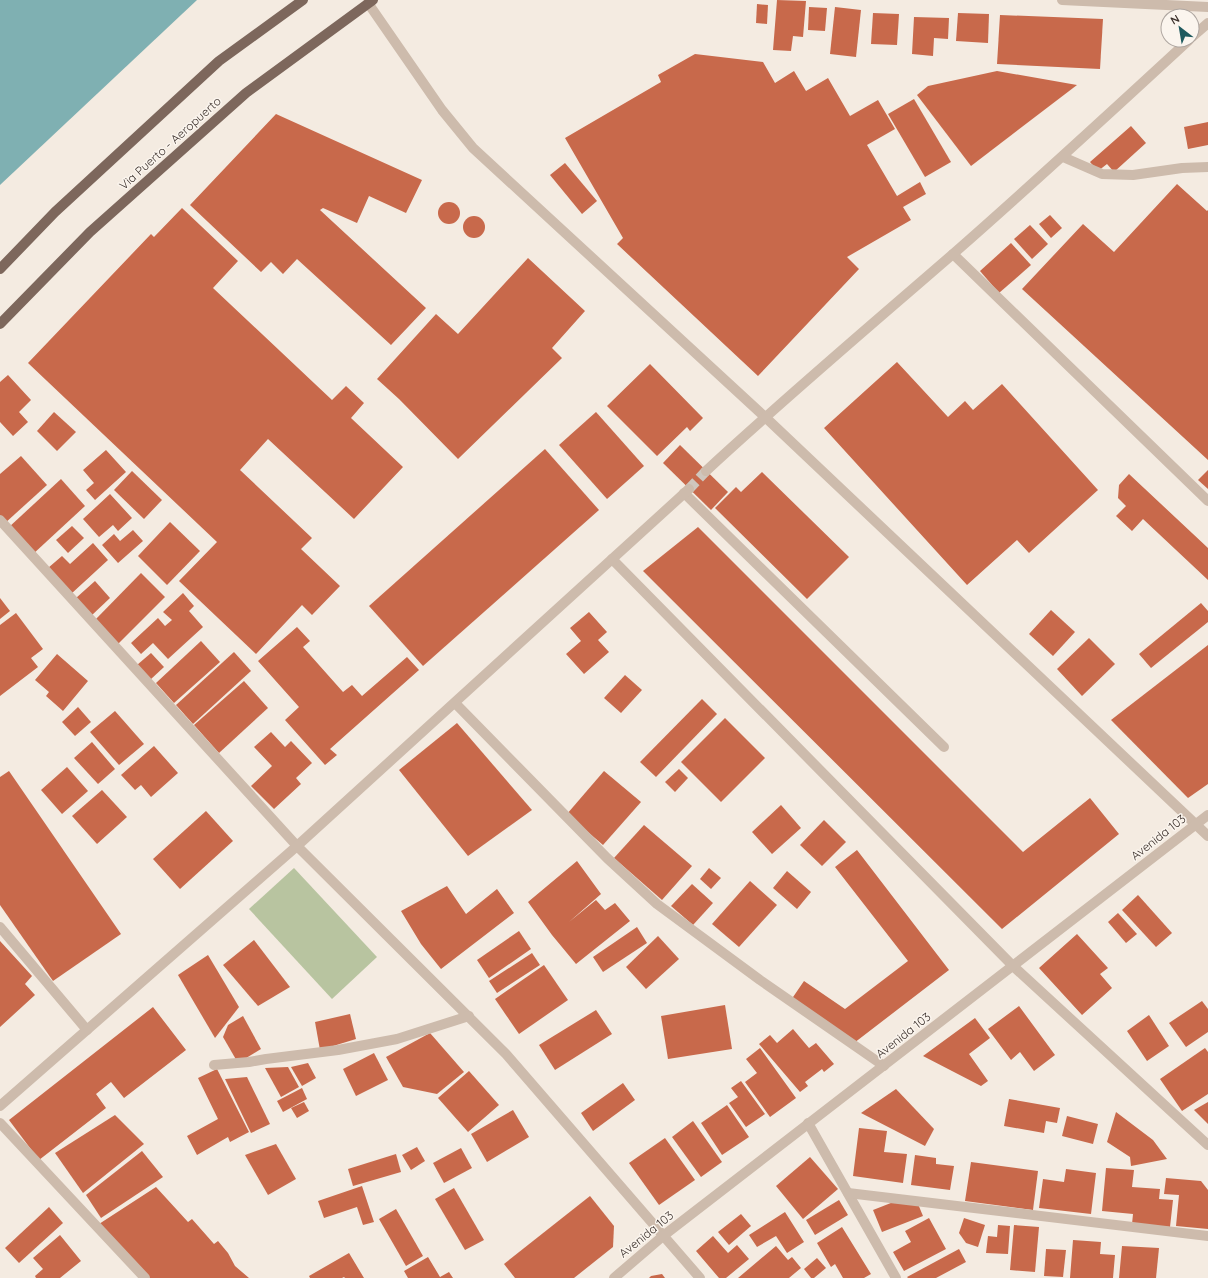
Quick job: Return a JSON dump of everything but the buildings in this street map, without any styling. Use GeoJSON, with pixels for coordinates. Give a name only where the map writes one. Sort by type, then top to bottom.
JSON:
{"type":"FeatureCollection","features":[{"type":"Feature","properties":{"kind":"main road"},"geometry":{"type":"LineString","coordinates":[[0,269],[54,212],[220,61],[303,0]]}},
{"type":"Feature","properties":{"kind":"main road","name":"Via Puerto - Aeropuerto"},"geometry":{"type":"LineString","coordinates":[[0,324],[90,232],[246,93],[370,1]]}},
{"type":"Feature","properties":{"kind":"street"},"geometry":{"type":"LineString","coordinates":[[1062,0],[1208,7]]}},
{"type":"Feature","properties":{"kind":"street"},"geometry":{"type":"LineString","coordinates":[[370,1],[442,110],[473,148],[765,417],[1208,836]]}},
{"type":"Feature","properties":{"kind":"street"},"geometry":{"type":"LineString","coordinates":[[1200,30],[1208,23]]}},
{"type":"Feature","properties":{"kind":"street"},"geometry":{"type":"LineString","coordinates":[[706,471],[765,417],[1062,157],[1180,48]]}},
{"type":"Feature","properties":{"kind":"street"},"geometry":{"type":"LineString","coordinates":[[1062,157],[1102,174],[1133,175],[1182,168],[1208,167]]}},
{"type":"Feature","properties":{"kind":"street"},"geometry":{"type":"LineString","coordinates":[[953,254],[1208,501]]}},
{"type":"Feature","properties":{"kind":"street"},"geometry":{"type":"LineString","coordinates":[[0,1106],[297,846],[686,491],[944,747]]}},
{"type":"Feature","properties":{"kind":"street"},"geometry":{"type":"LineString","coordinates":[[0,520],[297,846],[506,1054],[700,1278]]}},
{"type":"Feature","properties":{"kind":"street"},"geometry":{"type":"LineString","coordinates":[[612,559],[1013,966],[1208,1145]]}},
{"type":"Feature","properties":{"kind":"street"},"geometry":{"type":"LineString","coordinates":[[455,703],[607,858],[657,904],[760,980],[884,1066]]}},
{"type":"Feature","properties":{"kind":"street","name":"Avenida 103"},"geometry":{"type":"LineString","coordinates":[[614,1278],[663,1236],[1208,815]]}},
{"type":"Feature","properties":{"kind":"street"},"geometry":{"type":"LineString","coordinates":[[0,927],[86,1030]]}},
{"type":"Feature","properties":{"kind":"street"},"geometry":{"type":"LineString","coordinates":[[214,1065],[249,1062],[338,1050],[397,1039],[469,1016]]}},
{"type":"Feature","properties":{"kind":"street"},"geometry":{"type":"LineString","coordinates":[[0,1123],[145,1278]]}},
{"type":"Feature","properties":{"kind":"street"},"geometry":{"type":"LineString","coordinates":[[808,1123],[896,1278]]}},
{"type":"Feature","properties":{"kind":"street"},"geometry":{"type":"LineString","coordinates":[[848,1193],[1208,1236]]}},
{"type":"Feature","properties":{"kind":"green space"},"geometry":{"type":"Polygon","coordinates":[[[294,868],[377,957],[332,999],[249,909],[294,868]]]}},
{"type":"Feature","properties":{"kind":"water"},"geometry":{"type":"Polygon","coordinates":[[[0,0],[197,0],[0,185],[0,0]]]}},
{"type":"Feature","properties":{"kind":"tunnel"},"geometry":{"type":"LineString","coordinates":[[689,489],[706,471]]}}]}
